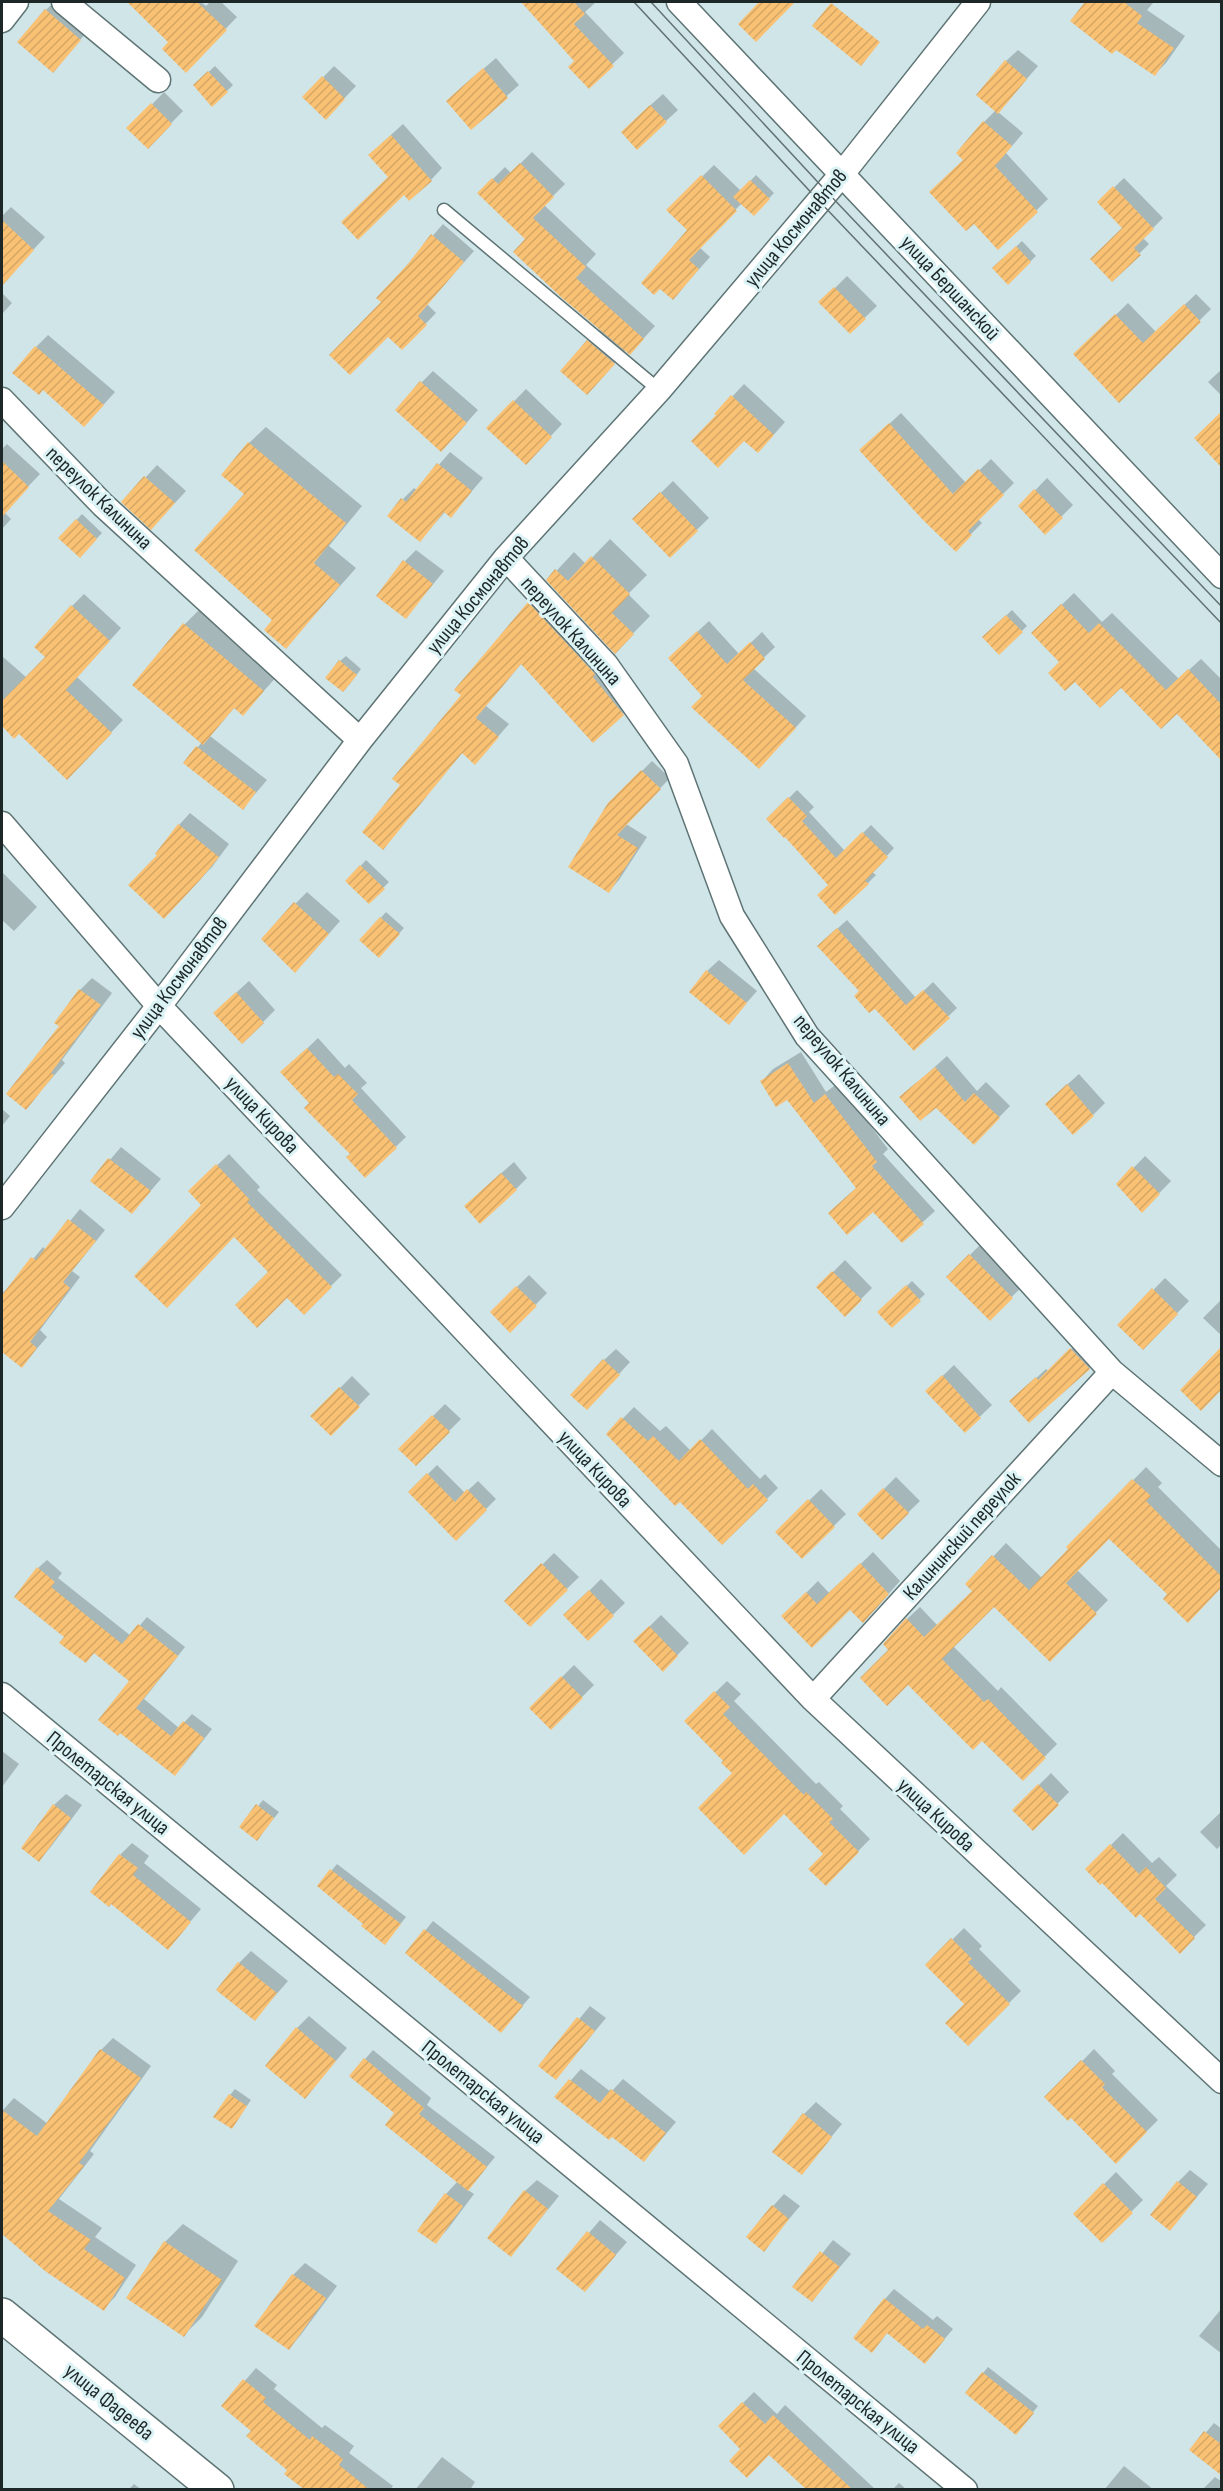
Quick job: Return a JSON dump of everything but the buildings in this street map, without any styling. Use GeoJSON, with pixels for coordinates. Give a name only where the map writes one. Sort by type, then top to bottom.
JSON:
{"type":"FeatureCollection","features":[{"type":"Feature","properties":{"kind":"main road","name":"улица Фадеева"},"geometry":{"type":"LineString","coordinates":[[2,2315],[217,2490]]}},
{"type":"Feature","properties":{"kind":"street"},"geometry":{"type":"LineString","coordinates":[[2,20],[16,2]]}},
{"type":"Feature","properties":{"kind":"street"},"geometry":{"type":"LineString","coordinates":[[64,2],[158,80]]}},
{"type":"Feature","properties":{"kind":"street","name":"улица Бершанской"},"geometry":{"type":"LineString","coordinates":[[679,2],[1221,576]]}},
{"type":"Feature","properties":{"kind":"street","name":"улица Космонавтов"},"geometry":{"type":"LineString","coordinates":[[2,1207],[159,1006],[360,740],[506,558],[659,390],[842,174],[978,2]]}},
{"type":"Feature","properties":{"kind":"street","name":"переулок Калинина"},"geometry":{"type":"LineString","coordinates":[[2,400],[103,505],[360,740]]}},
{"type":"Feature","properties":{"kind":"street","name":"переулок Калинина"},"geometry":{"type":"LineString","coordinates":[[506,558],[606,665],[676,764],[732,916],[807,1036],[1112,1372],[1221,1464]]}},
{"type":"Feature","properties":{"kind":"street","name":"улица Кирова"},"geometry":{"type":"LineString","coordinates":[[2,824],[159,1006],[813,1699],[1221,2081]]}},
{"type":"Feature","properties":{"kind":"street","name":"Калининский переулок"},"geometry":{"type":"LineString","coordinates":[[813,1699],[1112,1372]]}},
{"type":"Feature","properties":{"kind":"street","name":"Пролетарская улица"},"geometry":{"type":"LineString","coordinates":[[2,1695],[965,2490]]}},
{"type":"Feature","properties":{"kind":"lane"},"geometry":{"type":"LineString","coordinates":[[444,210],[659,390]]}},
{"type":"Feature","properties":{"kind":"tram line"},"geometry":{"type":"LineString","coordinates":[[634,2],[819,201],[1222,624]]}},
{"type":"Feature","properties":{"kind":"tram line"},"geometry":{"type":"LineString","coordinates":[[651,2],[827,192],[1222,607]]}}]}
